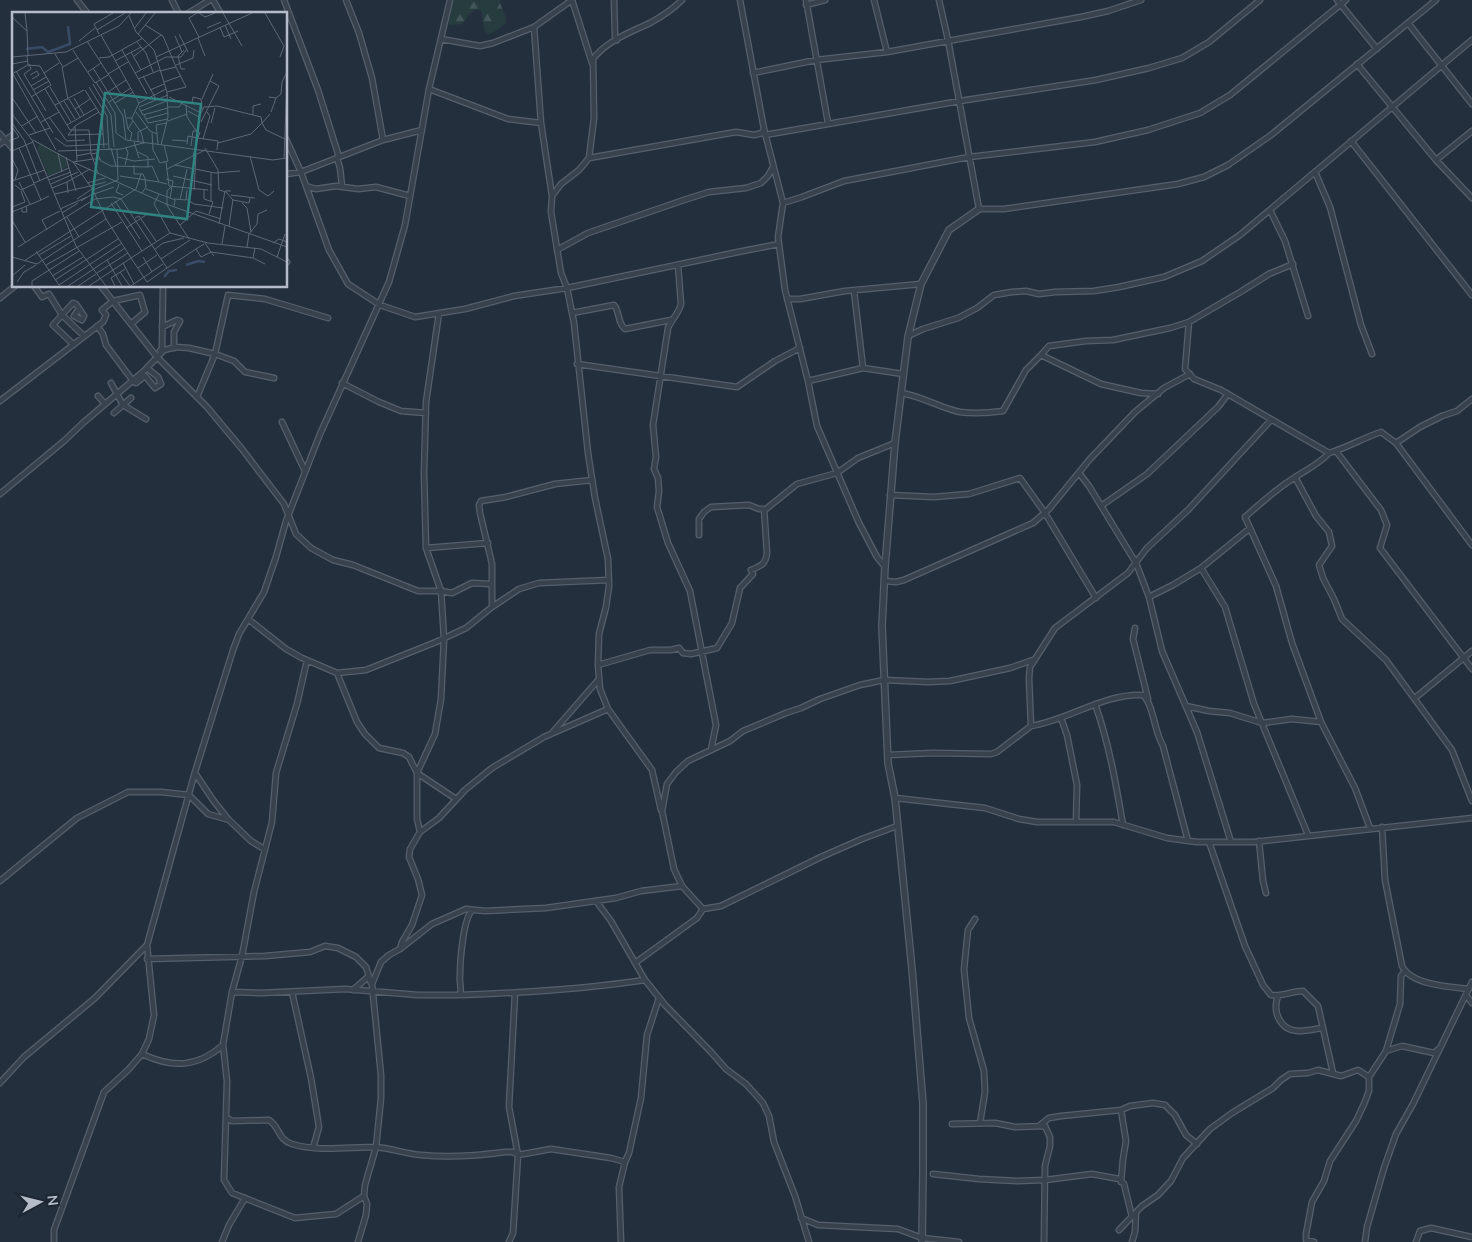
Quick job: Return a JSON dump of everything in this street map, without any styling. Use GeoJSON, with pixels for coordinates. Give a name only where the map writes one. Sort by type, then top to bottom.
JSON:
{"type":"FeatureCollection","features":[{"type":"Feature","properties":{"kind":"street"},"geometry":{"type":"LineString","coordinates":[[77,0],[86,12]]}},
{"type":"Feature","properties":{"kind":"street"},"geometry":{"type":"LineString","coordinates":[[172,0],[178,12]]}},
{"type":"Feature","properties":{"kind":"street"},"geometry":{"type":"LineString","coordinates":[[191,12],[211,0],[220,12]]}},
{"type":"Feature","properties":{"kind":"street"},"geometry":{"type":"LineString","coordinates":[[284,0],[318,90],[338,158],[342,186]]}},
{"type":"Feature","properties":{"kind":"street"},"geometry":{"type":"LineString","coordinates":[[346,0],[359,33],[372,78],[383,140]]}},
{"type":"Feature","properties":{"kind":"street"},"geometry":{"type":"LineString","coordinates":[[54,1242],[54,1230],[104,1092],[142,1054],[149,1039],[154,1015],[147,945],[188,795],[239,634],[264,592],[305,471],[342,383],[380,305],[397,257],[405,225],[429,89],[450,0]]}},
{"type":"Feature","properties":{"kind":"street"},"geometry":{"type":"LineString","coordinates":[[441,39],[480,46],[493,43],[534,27],[572,0],[592,65],[594,118],[589,158],[579,170],[561,184],[552,196]]}},
{"type":"Feature","properties":{"kind":"street"},"geometry":{"type":"LineString","coordinates":[[614,0],[615,36],[617,40]]}},
{"type":"Feature","properties":{"kind":"street"},"geometry":{"type":"LineString","coordinates":[[592,65],[597,54],[617,40],[650,23],[682,0]]}},
{"type":"Feature","properties":{"kind":"street"},"geometry":{"type":"LineString","coordinates":[[740,0],[765,135],[782,203],[779,244],[788,299],[817,426],[860,523],[877,557],[885,567]]}},
{"type":"Feature","properties":{"kind":"street"},"geometry":{"type":"LineString","coordinates":[[825,0],[806,2],[828,124]]}},
{"type":"Feature","properties":{"kind":"street"},"geometry":{"type":"LineString","coordinates":[[874,0],[887,52]]}},
{"type":"Feature","properties":{"kind":"street"},"geometry":{"type":"LineString","coordinates":[[939,0],[960,101],[979,209]]}},
{"type":"Feature","properties":{"kind":"street"},"geometry":{"type":"LineString","coordinates":[[753,73],[816,60],[887,52],[1081,17],[1108,11],[1140,0]]}},
{"type":"Feature","properties":{"kind":"street"},"geometry":{"type":"LineString","coordinates":[[765,135],[960,101],[1096,80],[1182,58],[1209,42],[1260,0]]}},
{"type":"Feature","properties":{"kind":"street"},"geometry":{"type":"LineString","coordinates":[[1336,0],[1376,48]]}},
{"type":"Feature","properties":{"kind":"street"},"geometry":{"type":"LineString","coordinates":[[782,203],[844,181],[969,157],[1095,142],[1148,130],[1200,113],[1230,95],[1346,0]]}},
{"type":"Feature","properties":{"kind":"street"},"geometry":{"type":"LineString","coordinates":[[922,1240],[923,1104],[895,798],[888,756],[882,626],[895,443],[908,337],[921,284],[949,230],[979,209],[1004,209],[1178,184],[1204,177],[1228,165],[1271,135],[1436,0]]}},
{"type":"Feature","properties":{"kind":"street"},"geometry":{"type":"LineString","coordinates":[[1408,23],[1472,104]]}},
{"type":"Feature","properties":{"kind":"street"},"geometry":{"type":"LineString","coordinates":[[534,27],[541,123],[552,196],[552,219],[561,272],[572,313],[592,480],[608,559],[609,580],[606,607],[599,634],[599,679],[608,709],[652,770],[674,869],[682,886],[703,909]]}},
{"type":"Feature","properties":{"kind":"street"},"geometry":{"type":"LineString","coordinates":[[908,337],[923,329],[958,318],[977,308],[994,295],[1026,291],[1039,294],[1094,291],[1119,287],[1164,276],[1202,261],[1240,235],[1472,40]]}},
{"type":"Feature","properties":{"kind":"street"},"geometry":{"type":"LineString","coordinates":[[1357,64],[1436,160],[1472,198]]}},
{"type":"Feature","properties":{"kind":"street"},"geometry":{"type":"LineString","coordinates":[[429,89],[508,119],[541,123]]}},
{"type":"Feature","properties":{"kind":"street"},"geometry":{"type":"LineString","coordinates":[[589,158],[736,132],[762,133],[764,129]]}},
{"type":"Feature","properties":{"kind":"street"},"geometry":{"type":"LineString","coordinates":[[288,174],[300,172],[383,140],[422,130]]}},
{"type":"Feature","properties":{"kind":"street"},"geometry":{"type":"LineString","coordinates":[[1436,160],[1472,131]]}},
{"type":"Feature","properties":{"kind":"street"},"geometry":{"type":"LineString","coordinates":[[0,134],[12,148]]}},
{"type":"Feature","properties":{"kind":"street"},"geometry":{"type":"LineString","coordinates":[[0,144],[12,135]]}},
{"type":"Feature","properties":{"kind":"street"},"geometry":{"type":"LineString","coordinates":[[1351,142],[1472,296]]}},
{"type":"Feature","properties":{"kind":"street"},"geometry":{"type":"LineString","coordinates":[[288,144],[306,186],[329,250],[348,284],[380,305],[415,317],[466,309],[514,296],[566,288],[779,244]]}},
{"type":"Feature","properties":{"kind":"street"},"geometry":{"type":"LineString","coordinates":[[558,250],[588,233],[684,200],[709,192],[746,188],[761,183],[773,167]]}},
{"type":"Feature","properties":{"kind":"street"},"geometry":{"type":"LineString","coordinates":[[1315,172],[1330,207],[1361,325],[1372,354]]}},
{"type":"Feature","properties":{"kind":"street"},"geometry":{"type":"LineString","coordinates":[[306,186],[316,189],[342,186],[358,189],[376,187],[410,196]]}},
{"type":"Feature","properties":{"kind":"street"},"geometry":{"type":"LineString","coordinates":[[1270,210],[1285,241],[1308,316]]}},
{"type":"Feature","properties":{"kind":"street"},"geometry":{"type":"LineString","coordinates":[[901,393],[915,395],[959,412],[984,414],[1003,411],[1026,370],[1041,356],[1048,346],[1113,340],[1189,322],[1242,292],[1269,274],[1293,264]]}},
{"type":"Feature","properties":{"kind":"street"},"geometry":{"type":"LineString","coordinates":[[678,265],[681,304],[668,328],[660,375],[652,425],[656,457],[654,469],[658,478],[657,507],[668,543],[690,590],[716,726],[711,750]]}},
{"type":"Feature","properties":{"kind":"street"},"geometry":{"type":"LineString","coordinates":[[788,299],[800,300],[854,291],[921,284]]}},
{"type":"Feature","properties":{"kind":"street"},"geometry":{"type":"LineString","coordinates":[[0,298],[12,288]]}},
{"type":"Feature","properties":{"kind":"street"},"geometry":{"type":"LineString","coordinates":[[35,288],[42,297],[49,294],[62,315],[84,336]]}},
{"type":"Feature","properties":{"kind":"street"},"geometry":{"type":"LineString","coordinates":[[103,288],[157,357],[197,397],[255,465],[284,504],[293,530],[311,548],[332,560],[352,565],[418,591],[452,593],[472,583],[492,584]]}},
{"type":"Feature","properties":{"kind":"street"},"geometry":{"type":"LineString","coordinates":[[157,357],[162,348],[164,288]]}},
{"type":"Feature","properties":{"kind":"street"},"geometry":{"type":"LineString","coordinates":[[854,291],[863,368]]}},
{"type":"Feature","properties":{"kind":"street"},"geometry":{"type":"LineString","coordinates":[[0,401],[103,322],[106,315],[102,310],[113,301],[140,295],[144,312],[131,324]]}},
{"type":"Feature","properties":{"kind":"street"},"geometry":{"type":"LineString","coordinates":[[197,397],[215,354],[228,295],[266,299],[328,318]]}},
{"type":"Feature","properties":{"kind":"street"},"geometry":{"type":"LineString","coordinates":[[73,344],[53,325],[73,302],[78,310]]}},
{"type":"Feature","properties":{"kind":"street"},"geometry":{"type":"LineString","coordinates":[[572,313],[614,305],[621,325],[625,328],[671,320]]}},
{"type":"Feature","properties":{"kind":"street"},"geometry":{"type":"LineString","coordinates":[[420,832],[417,819],[417,773],[435,734],[441,699],[444,639],[441,591],[426,548],[424,474],[426,413],[438,313]]}},
{"type":"Feature","properties":{"kind":"street"},"geometry":{"type":"LineString","coordinates":[[162,327],[177,320],[180,321],[174,332],[174,348]]}},
{"type":"Feature","properties":{"kind":"street"},"geometry":{"type":"LineString","coordinates":[[1189,322],[1185,370],[1194,379],[1228,394],[1328,453]]}},
{"type":"Feature","properties":{"kind":"street"},"geometry":{"type":"LineString","coordinates":[[97,326],[106,344],[132,381],[136,383],[145,376],[155,388],[161,384],[158,377],[147,368]]}},
{"type":"Feature","properties":{"kind":"street"},"geometry":{"type":"LineString","coordinates":[[0,494],[64,441],[147,368],[164,350],[189,348],[215,354],[234,361],[245,372],[274,378]]}},
{"type":"Feature","properties":{"kind":"street"},"geometry":{"type":"LineString","coordinates":[[577,364],[737,387],[775,361],[800,348]]}},
{"type":"Feature","properties":{"kind":"street"},"geometry":{"type":"LineString","coordinates":[[1041,356],[1101,384],[1141,393],[1158,394]]}},
{"type":"Feature","properties":{"kind":"street"},"geometry":{"type":"LineString","coordinates":[[808,381],[863,368],[903,374]]}},
{"type":"Feature","properties":{"kind":"street"},"geometry":{"type":"LineString","coordinates":[[885,581],[896,582],[904,580],[1033,523],[1045,513],[1112,434],[1135,412],[1164,388],[1190,374]]}},
{"type":"Feature","properties":{"kind":"street"},"geometry":{"type":"LineString","coordinates":[[111,383],[123,405],[146,419]]}},
{"type":"Feature","properties":{"kind":"street"},"geometry":{"type":"LineString","coordinates":[[342,383],[401,411],[426,413]]}},
{"type":"Feature","properties":{"kind":"street"},"geometry":{"type":"LineString","coordinates":[[1101,506],[1147,474],[1218,407],[1228,394]]}},
{"type":"Feature","properties":{"kind":"street"},"geometry":{"type":"LineString","coordinates":[[98,396],[105,404]]}},
{"type":"Feature","properties":{"kind":"street"},"geometry":{"type":"LineString","coordinates":[[114,413],[131,398]]}},
{"type":"Feature","properties":{"kind":"street"},"geometry":{"type":"LineString","coordinates":[[1396,442],[1420,427],[1456,411],[1472,399]]}},
{"type":"Feature","properties":{"kind":"street"},"geometry":{"type":"LineString","coordinates":[[1031,726],[1030,667],[1055,628],[1128,573],[1147,548],[1188,510],[1272,420]]}},
{"type":"Feature","properties":{"kind":"street"},"geometry":{"type":"LineString","coordinates":[[282,422],[305,471]]}},
{"type":"Feature","properties":{"kind":"street"},"geometry":{"type":"LineString","coordinates":[[1370,828],[1355,788],[1321,722],[1292,643],[1276,586],[1245,517],[1266,498],[1295,477],[1319,464],[1328,453],[1381,432],[1396,442],[1472,545]]}},
{"type":"Feature","properties":{"kind":"street"},"geometry":{"type":"LineString","coordinates":[[699,535],[699,519],[704,512],[711,508],[749,505],[766,509],[798,484],[837,473],[858,458],[895,443]]}},
{"type":"Feature","properties":{"kind":"street"},"geometry":{"type":"LineString","coordinates":[[1336,451],[1381,510],[1387,525],[1380,548],[1472,669]]}},
{"type":"Feature","properties":{"kind":"street"},"geometry":{"type":"LineString","coordinates":[[1078,473],[1089,486],[1136,563],[1150,597],[1162,651],[1200,740],[1231,842]]}},
{"type":"Feature","properties":{"kind":"street"},"geometry":{"type":"LineString","coordinates":[[1295,477],[1316,516],[1329,532],[1332,546],[1319,565],[1342,619],[1386,660],[1415,698],[1452,750],[1472,801]]}},
{"type":"Feature","properties":{"kind":"street"},"geometry":{"type":"LineString","coordinates":[[890,495],[934,497],[969,494],[1020,478],[1045,513],[1096,598]]}},
{"type":"Feature","properties":{"kind":"street"},"geometry":{"type":"LineString","coordinates":[[492,607],[492,564],[480,513],[479,504],[481,501],[506,497],[555,484],[592,480]]}},
{"type":"Feature","properties":{"kind":"street"},"geometry":{"type":"LineString","coordinates":[[598,665],[650,650],[679,648],[683,653],[691,654],[717,648],[732,623],[740,588],[752,574],[752,570],[762,566],[766,560],[764,509]]}},
{"type":"Feature","properties":{"kind":"street"},"geometry":{"type":"LineString","coordinates":[[1150,597],[1201,568],[1249,529]]}},
{"type":"Feature","properties":{"kind":"street"},"geometry":{"type":"LineString","coordinates":[[426,548],[488,543]]}},
{"type":"Feature","properties":{"kind":"street"},"geometry":{"type":"LineString","coordinates":[[1201,568],[1225,607],[1236,650],[1254,704],[1308,835]]}},
{"type":"Feature","properties":{"kind":"street"},"geometry":{"type":"LineString","coordinates":[[248,619],[272,639],[307,660],[337,673],[366,670],[444,639],[466,628],[519,588],[539,583],[609,580]]}},
{"type":"Feature","properties":{"kind":"street"},"geometry":{"type":"LineString","coordinates":[[1134,628],[1133,639],[1157,736],[1163,746],[1188,840]]}},
{"type":"Feature","properties":{"kind":"street"},"geometry":{"type":"LineString","coordinates":[[1415,698],[1472,651]]}},
{"type":"Feature","properties":{"kind":"street"},"geometry":{"type":"LineString","coordinates":[[307,660],[276,773],[272,822],[264,849],[242,956],[232,992],[223,1046],[227,1081],[224,1180],[232,1192],[295,1218],[336,1214],[364,1196]]}},
{"type":"Feature","properties":{"kind":"street"},"geometry":{"type":"LineString","coordinates":[[662,811],[667,784],[688,761],[730,741],[743,731],[820,699],[884,680],[945,682],[1010,668],[1034,660]]}},
{"type":"Feature","properties":{"kind":"street"},"geometry":{"type":"LineString","coordinates":[[337,673],[357,722],[379,748],[403,753],[409,757],[417,773],[456,799]]}},
{"type":"Feature","properties":{"kind":"street"},"geometry":{"type":"LineString","coordinates":[[551,734],[599,679]]}},
{"type":"Feature","properties":{"kind":"street"},"geometry":{"type":"LineString","coordinates":[[888,756],[933,753],[991,754],[997,752],[1031,726],[1061,718],[1116,696],[1143,695],[1148,700]]}},
{"type":"Feature","properties":{"kind":"street"},"geometry":{"type":"LineString","coordinates":[[1095,704],[1102,723],[1118,791],[1123,825]]}},
{"type":"Feature","properties":{"kind":"street"},"geometry":{"type":"LineString","coordinates":[[1186,706],[1230,713],[1262,723],[1292,719],[1321,722]]}},
{"type":"Feature","properties":{"kind":"street"},"geometry":{"type":"LineString","coordinates":[[400,949],[412,924],[422,895],[409,857],[410,849],[420,832],[439,818],[466,788],[492,768],[551,734],[608,709]]}},
{"type":"Feature","properties":{"kind":"street"},"geometry":{"type":"LineString","coordinates":[[1061,718],[1067,735],[1077,785],[1076,822]]}},
{"type":"Feature","properties":{"kind":"street"},"geometry":{"type":"LineString","coordinates":[[195,772],[229,820],[251,841],[264,849]]}},
{"type":"Feature","properties":{"kind":"street"},"geometry":{"type":"LineString","coordinates":[[0,881],[77,818],[128,792],[161,792],[188,795],[208,814],[229,820]]}},
{"type":"Feature","properties":{"kind":"street"},"geometry":{"type":"LineString","coordinates":[[895,798],[985,808],[1019,819],[1037,822],[1114,822],[1168,838],[1209,842],[1259,841],[1472,818]]}},
{"type":"Feature","properties":{"kind":"street"},"geometry":{"type":"LineString","coordinates":[[635,963],[697,918],[703,909],[720,906],[862,838],[897,826]]}},
{"type":"Feature","properties":{"kind":"street"},"geometry":{"type":"LineString","coordinates":[[1382,827],[1385,880],[1402,966],[1405,972],[1412,977],[1440,986],[1469,989]]}},
{"type":"Feature","properties":{"kind":"street"},"geometry":{"type":"LineString","coordinates":[[1259,841],[1266,893]]}},
{"type":"Feature","properties":{"kind":"street"},"geometry":{"type":"LineString","coordinates":[[1209,842],[1248,954],[1267,990],[1271,995],[1278,996],[1295,991],[1303,991],[1318,1006],[1333,1073]]}},
{"type":"Feature","properties":{"kind":"street"},"geometry":{"type":"LineString","coordinates":[[372,984],[381,962],[389,955],[400,949],[432,924],[466,909],[546,908],[596,901],[641,891],[682,886]]}},
{"type":"Feature","properties":{"kind":"street"},"geometry":{"type":"LineString","coordinates":[[596,901],[611,922],[645,980],[659,998],[726,1069],[746,1084],[763,1103],[769,1116],[774,1142],[809,1242]]}},
{"type":"Feature","properties":{"kind":"street"},"geometry":{"type":"LineString","coordinates":[[460,995],[464,934],[467,917],[473,910]]}},
{"type":"Feature","properties":{"kind":"street"},"geometry":{"type":"LineString","coordinates":[[975,919],[968,930],[964,969],[969,1018],[984,1071],[985,1092],[980,1124]]}},
{"type":"Feature","properties":{"kind":"street"},"geometry":{"type":"LineString","coordinates":[[0,1083],[24,1057],[95,998],[147,945]]}},
{"type":"Feature","properties":{"kind":"street"},"geometry":{"type":"LineString","coordinates":[[148,959],[310,952],[325,946],[338,948],[356,957],[366,967],[372,984],[381,1075],[381,1098],[376,1147],[365,1185],[366,1215],[358,1242]]}},
{"type":"Feature","properties":{"kind":"street"},"geometry":{"type":"LineString","coordinates":[[1314,1242],[1306,1240],[1312,1202],[1324,1181],[1330,1161],[1356,1121],[1369,1090],[1369,1077],[1386,1051],[1400,1004],[1401,976],[1405,972]]}},
{"type":"Feature","properties":{"kind":"street"},"geometry":{"type":"LineString","coordinates":[[353,990],[369,976]]}},
{"type":"Feature","properties":{"kind":"street"},"geometry":{"type":"LineString","coordinates":[[232,992],[353,990],[418,995],[515,994],[599,987],[645,980]]}},
{"type":"Feature","properties":{"kind":"street"},"geometry":{"type":"LineString","coordinates":[[1365,1242],[1367,1227],[1393,1142],[1472,982]]}},
{"type":"Feature","properties":{"kind":"street"},"geometry":{"type":"LineString","coordinates":[[292,992],[320,1127],[313,1148]]}},
{"type":"Feature","properties":{"kind":"street"},"geometry":{"type":"LineString","coordinates":[[509,1242],[513,1233],[518,1155],[509,1107],[515,994]]}},
{"type":"Feature","properties":{"kind":"street"},"geometry":{"type":"LineString","coordinates":[[1466,995],[1472,1003]]}},
{"type":"Feature","properties":{"kind":"street"},"geometry":{"type":"LineString","coordinates":[[1278,996],[1275,1003],[1275,1011],[1279,1021],[1286,1027],[1297,1031],[1322,1028]]}},
{"type":"Feature","properties":{"kind":"street"},"geometry":{"type":"LineString","coordinates":[[621,1242],[619,1187],[629,1153],[641,1098],[647,1036],[659,998]]}},
{"type":"Feature","properties":{"kind":"street"},"geometry":{"type":"LineString","coordinates":[[142,1054],[165,1063],[188,1064],[206,1057],[223,1046]]}},
{"type":"Feature","properties":{"kind":"street"},"geometry":{"type":"LineString","coordinates":[[1386,1051],[1402,1046],[1434,1053],[1440,1048]]}},
{"type":"Feature","properties":{"kind":"street"},"geometry":{"type":"LineString","coordinates":[[1119,1230],[1171,1181],[1183,1158],[1210,1129],[1232,1112],[1273,1088],[1290,1074],[1308,1073],[1318,1070],[1341,1076],[1358,1070],[1369,1077]]}},
{"type":"Feature","properties":{"kind":"street"},"geometry":{"type":"LineString","coordinates":[[1038,1126],[1049,1118],[1121,1110],[1130,1106],[1153,1103],[1165,1106],[1175,1115],[1186,1134],[1197,1144]]}},
{"type":"Feature","properties":{"kind":"street"},"geometry":{"type":"LineString","coordinates":[[1121,1110],[1126,1141],[1121,1182]]}},
{"type":"Feature","properties":{"kind":"street"},"geometry":{"type":"LineString","coordinates":[[227,1118],[232,1121],[268,1120],[275,1126],[280,1137],[304,1148],[376,1147],[452,1158],[505,1152],[513,1152],[518,1155],[550,1149],[611,1158],[625,1162]]}},
{"type":"Feature","properties":{"kind":"street"},"geometry":{"type":"LineString","coordinates":[[952,1124],[995,1123],[1016,1127],[1045,1126],[1050,1137],[1050,1146],[1045,1166],[1044,1242]]}},
{"type":"Feature","properties":{"kind":"street"},"geometry":{"type":"LineString","coordinates":[[933,1174],[979,1179],[1045,1180],[1092,1174],[1119,1179],[1124,1184],[1134,1215],[1132,1242]]}},
{"type":"Feature","properties":{"kind":"street"},"geometry":{"type":"LineString","coordinates":[[222,1242],[229,1225],[246,1198]]}},
{"type":"Feature","properties":{"kind":"street"},"geometry":{"type":"LineString","coordinates":[[801,1218],[818,1225],[898,1229],[922,1240],[959,1242]]}},
{"type":"Feature","properties":{"kind":"street"},"geometry":{"type":"LineString","coordinates":[[1416,1242],[1420,1231],[1431,1228],[1472,1237]]}},
{"type":"Feature","properties":{"kind":"green space"},"geometry":{"type":"Polygon","coordinates":[[[450,0],[500,0],[506,23],[488,34],[484,30],[482,13],[476,9],[462,24],[450,25],[446,21],[450,0]]]}}]}
